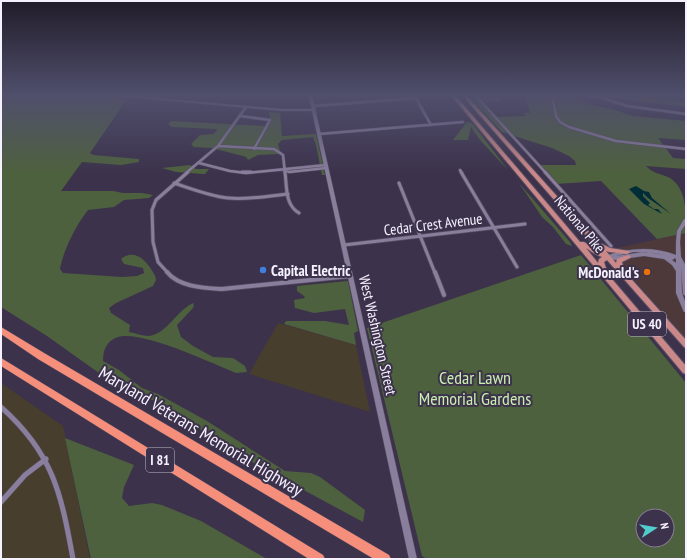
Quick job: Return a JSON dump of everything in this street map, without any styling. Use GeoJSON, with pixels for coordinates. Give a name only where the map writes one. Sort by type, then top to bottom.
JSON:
{"type":"FeatureCollection","features":[{"type":"Feature","properties":{"kind":"highway","name":"Maryland Veterans Memorial Highway"},"geometry":{"type":"LineString","coordinates":[[1,330],[41,356],[385,559]]}},
{"type":"Feature","properties":{"kind":"highway","name":"I 81"},"geometry":{"type":"LineString","coordinates":[[1,362],[319,559]]}},
{"type":"Feature","properties":{"kind":"main road","name":"West Washington Street"},"geometry":{"type":"LineString","coordinates":[[316,121],[413,557]]}},
{"type":"Feature","properties":{"kind":"main road","name":"National Pike"},"geometry":{"type":"LineString","coordinates":[[475,121],[686,371]]}},
{"type":"Feature","properties":{"kind":"main road","name":"National Pike"},"geometry":{"type":"LineString","coordinates":[[487,121],[686,345]]}},
{"type":"Feature","properties":{"kind":"main road"},"geometry":{"type":"LineString","coordinates":[[551,210],[555,212],[582,243],[597,253],[607,257],[616,258],[649,250],[679,258],[684,267],[686,294]]}},
{"type":"Feature","properties":{"kind":"main road"},"geometry":{"type":"LineString","coordinates":[[686,220],[679,231],[678,242],[679,293],[686,310]]}},
{"type":"Feature","properties":{"kind":"main road"},"geometry":{"type":"LineString","coordinates":[[679,231],[686,224]]}},
{"type":"Feature","properties":{"kind":"main road"},"geometry":{"type":"LineString","coordinates":[[589,235],[605,249],[628,254],[644,254],[679,258]]}},
{"type":"Feature","properties":{"kind":"main road"},"geometry":{"type":"LineString","coordinates":[[628,254],[619,261],[620,267],[686,342]]}},
{"type":"Feature","properties":{"kind":"main road"},"geometry":{"type":"LineString","coordinates":[[664,256],[674,264],[678,270]]}},
{"type":"Feature","properties":{"kind":"main road"},"geometry":{"type":"LineString","coordinates":[[607,257],[601,264],[607,277]]}},
{"type":"Feature","properties":{"kind":"street"},"geometry":{"type":"LineString","coordinates":[[236,121],[218,146],[174,183],[156,200],[152,207],[154,246],[158,259],[168,272],[183,282],[201,288],[224,290],[350,276]]}},
{"type":"Feature","properties":{"kind":"street"},"geometry":{"type":"LineString","coordinates":[[254,149],[269,121]]}},
{"type":"Feature","properties":{"kind":"street"},"geometry":{"type":"LineString","coordinates":[[429,121],[431,125]]}},
{"type":"Feature","properties":{"kind":"street"},"geometry":{"type":"LineString","coordinates":[[499,121],[611,246]]}},
{"type":"Feature","properties":{"kind":"street"},"geometry":{"type":"LineString","coordinates":[[559,121],[569,127],[616,141],[686,149]]}},
{"type":"Feature","properties":{"kind":"street"},"geometry":{"type":"LineString","coordinates":[[319,134],[463,122]]}},
{"type":"Feature","properties":{"kind":"street"},"geometry":{"type":"LineString","coordinates":[[218,146],[274,149],[280,152],[283,156],[290,206],[300,213]]}},
{"type":"Feature","properties":{"kind":"street"},"geometry":{"type":"LineString","coordinates":[[199,163],[237,173],[285,170],[289,172],[326,167]]}},
{"type":"Feature","properties":{"kind":"street"},"geometry":{"type":"LineString","coordinates":[[460,170],[517,267]]}},
{"type":"Feature","properties":{"kind":"street"},"geometry":{"type":"LineString","coordinates":[[174,183],[227,198],[253,198],[288,194]]}},
{"type":"Feature","properties":{"kind":"street"},"geometry":{"type":"LineString","coordinates":[[399,183],[444,295]]}},
{"type":"Feature","properties":{"kind":"street","name":"Cedar Crest Avenue"},"geometry":{"type":"LineString","coordinates":[[344,245],[525,224]]}},
{"type":"Feature","properties":{"kind":"street"},"geometry":{"type":"LineString","coordinates":[[1,407],[16,418],[27,430],[46,459],[60,495],[73,559]]}},
{"type":"Feature","properties":{"kind":"street"},"geometry":{"type":"LineString","coordinates":[[1,502],[25,475],[46,459]]}},
{"type":"Feature","properties":{"kind":"shaded area"},"geometry":{"type":"Polygon","coordinates":[[[686,233],[686,339],[608,250],[686,233]]]}},
{"type":"Feature","properties":{"kind":"shaded area"},"geometry":{"type":"Polygon","coordinates":[[[278,323],[356,345],[370,412],[249,374],[278,323]]]}},
{"type":"Feature","properties":{"kind":"shaded area"},"geometry":{"type":"Polygon","coordinates":[[[1,383],[63,426],[90,559],[1,559],[1,383]]]}},
{"type":"Feature","properties":{"kind":"green space"},"geometry":{"type":"Polygon","coordinates":[[[1,121],[112,121],[90,153],[93,155],[139,159],[139,162],[121,165],[82,162],[61,191],[113,191],[153,195],[149,198],[124,200],[114,207],[88,210],[71,238],[64,254],[60,269],[63,273],[122,277],[137,276],[144,273],[143,268],[124,264],[121,259],[130,255],[142,258],[156,277],[153,286],[116,303],[109,308],[111,313],[130,325],[129,332],[148,336],[155,335],[161,331],[182,311],[194,303],[193,308],[177,325],[181,337],[193,346],[213,357],[233,358],[245,366],[247,372],[236,373],[177,349],[143,338],[129,336],[118,337],[111,341],[106,347],[103,361],[119,370],[142,388],[158,394],[207,421],[285,471],[311,473],[320,477],[365,510],[363,522],[235,453],[172,410],[148,398],[130,395],[47,336],[1,307],[1,121]]]}},
{"type":"Feature","properties":{"kind":"green space"},"geometry":{"type":"Polygon","coordinates":[[[171,121],[174,121],[266,126],[268,123],[267,121],[281,121],[282,136],[316,134],[325,175],[322,175],[313,137],[282,140],[278,144],[280,151],[278,154],[258,155],[248,160],[243,156],[212,148],[194,147],[191,144],[200,135],[213,134],[217,131],[216,129],[172,127],[168,124],[171,121]]]}},
{"type":"Feature","properties":{"kind":"green space"},"geometry":{"type":"Polygon","coordinates":[[[492,121],[686,121],[686,140],[658,138],[673,158],[686,159],[686,169],[646,166],[654,172],[668,177],[679,187],[684,201],[686,233],[657,239],[601,181],[556,184],[539,165],[576,165],[575,161],[569,156],[552,148],[502,132],[492,121]]]}},
{"type":"Feature","properties":{"kind":"green space"},"geometry":{"type":"Polygon","coordinates":[[[467,122],[472,123],[508,170],[480,140],[471,127],[468,140],[453,140],[467,122]]]}},
{"type":"Feature","properties":{"kind":"green space"},"geometry":{"type":"Polygon","coordinates":[[[190,165],[196,169],[209,169],[205,174],[203,174],[176,172],[162,168],[190,165]]]}},
{"type":"Feature","properties":{"kind":"green space"},"geometry":{"type":"Polygon","coordinates":[[[519,183],[572,246],[566,244],[553,227],[542,217],[519,183]]]}},
{"type":"Feature","properties":{"kind":"green space","name":"Cedar Lawn Memorial Gardens"},"geometry":{"type":"Polygon","coordinates":[[[581,255],[686,383],[686,559],[427,559],[422,556],[367,328],[581,255]]]}},
{"type":"Feature","properties":{"kind":"green space"},"geometry":{"type":"Polygon","coordinates":[[[348,281],[358,331],[354,333],[356,345],[284,324],[286,321],[325,321],[349,325],[345,309],[314,313],[295,308],[294,300],[305,298],[297,291],[297,286],[348,281]]]}},
{"type":"Feature","properties":{"kind":"green space"},"geometry":{"type":"Polygon","coordinates":[[[65,438],[134,465],[124,487],[122,498],[129,506],[152,503],[162,505],[201,521],[267,559],[91,559],[65,438]]]}},
{"type":"Feature","properties":{"kind":"water"},"geometry":{"type":"Polygon","coordinates":[[[636,186],[649,192],[652,198],[671,214],[643,193],[643,196],[650,203],[648,205],[654,209],[658,209],[662,214],[644,204],[629,189],[636,186]]]}},
{"type":"Feature","properties":{"kind":"place","name":"Capital Electric"},"geometry":{"type":"Point","coordinates":[263,270]}},
{"type":"Feature","properties":{"kind":"place","name":"McDonald's"},"geometry":{"type":"Point","coordinates":[647,272]}}]}
